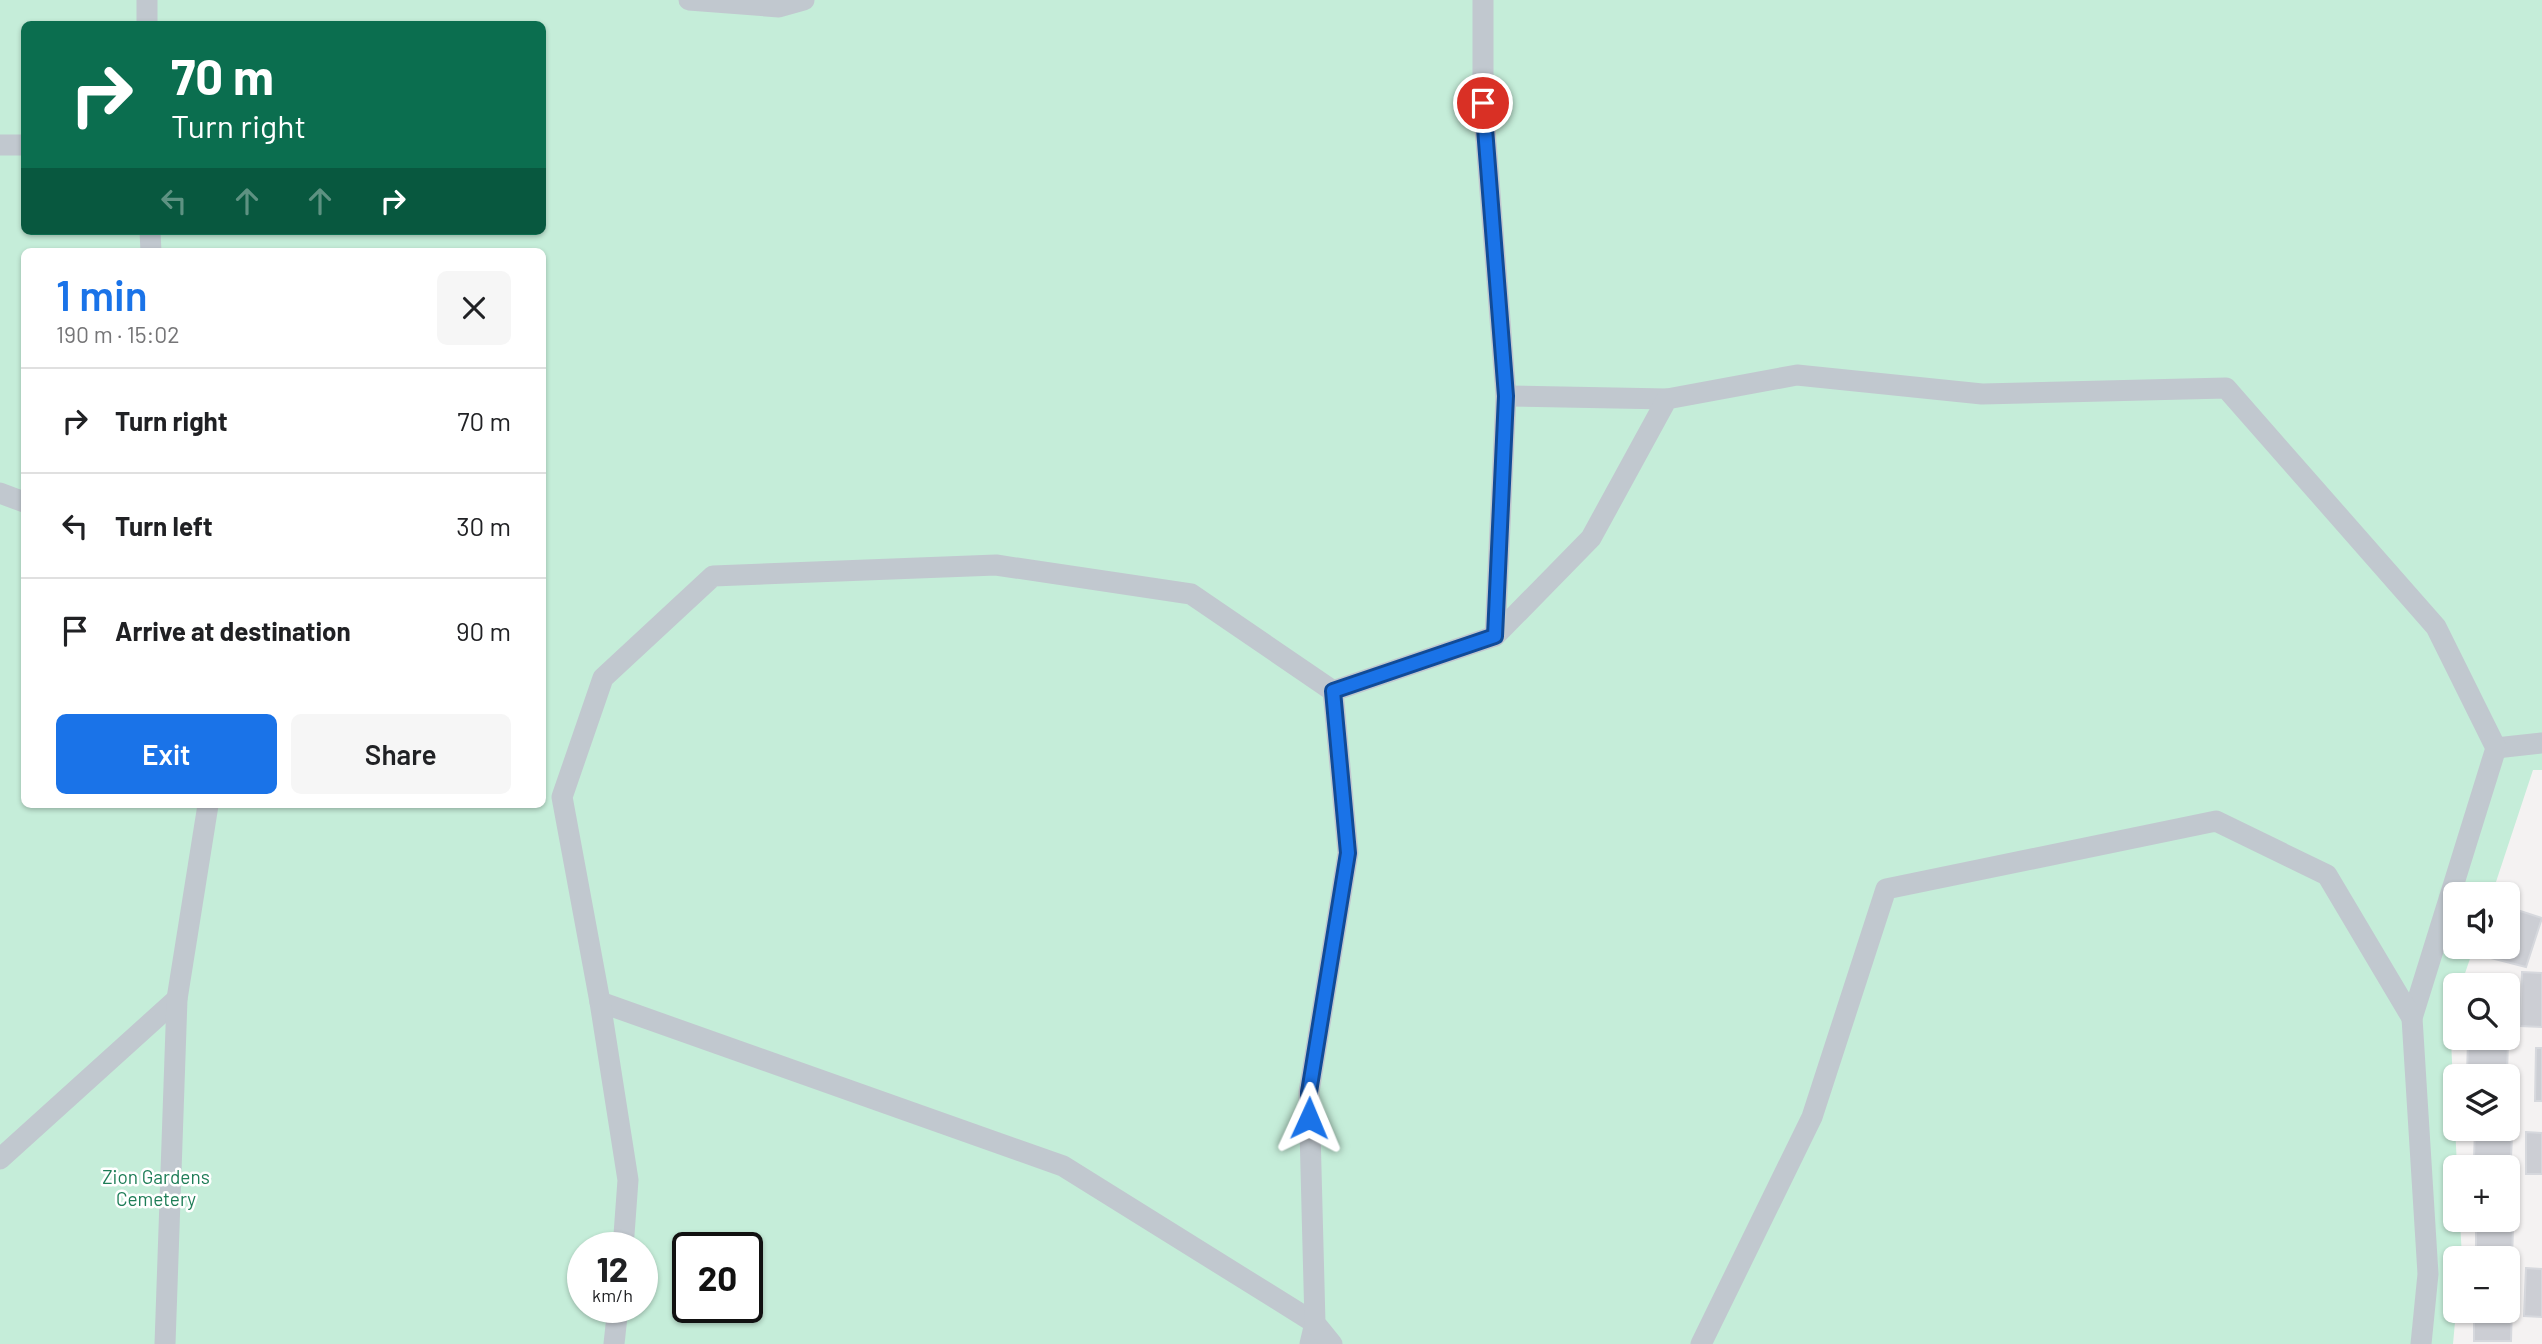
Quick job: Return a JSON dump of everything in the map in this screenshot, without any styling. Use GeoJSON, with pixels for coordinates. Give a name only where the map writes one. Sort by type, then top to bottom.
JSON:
{"type":"FeatureCollection","features":[{"type":"Feature","properties":{"kind":"lane"},"geometry":{"type":"LineString","coordinates":[[147,0],[147,21]]}},
{"type":"Feature","properties":{"kind":"lane"},"geometry":{"type":"LineString","coordinates":[[689,0],[779,8],[804,0]]}},
{"type":"Feature","properties":{"kind":"lane"},"geometry":{"type":"LineString","coordinates":[[1483,0],[1483,103],[1506,396],[1495,636]]}},
{"type":"Feature","properties":{"kind":"lane"},"geometry":{"type":"LineString","coordinates":[[0,145],[21,145]]}},
{"type":"Feature","properties":{"kind":"lane"},"geometry":{"type":"LineString","coordinates":[[1506,396],[1667,399],[1797,375],[1982,394],[2226,388],[2436,627],[2497,748],[2412,1018],[2428,1274],[2421,1344]]}},
{"type":"Feature","properties":{"kind":"lane"},"geometry":{"type":"LineString","coordinates":[[1333,691],[1495,636],[1591,538],[1667,399]]}},
{"type":"Feature","properties":{"kind":"lane"},"geometry":{"type":"LineString","coordinates":[[0,493],[21,501]]}},
{"type":"Feature","properties":{"kind":"lane"},"geometry":{"type":"LineString","coordinates":[[624,1232],[628,1180],[600,1002],[562,797],[603,678],[713,576],[996,565],[1191,594],[1333,691]]}},
{"type":"Feature","properties":{"kind":"lane"},"geometry":{"type":"LineString","coordinates":[[1310,1344],[1315,1322],[1309,1092],[1348,853],[1333,691]]}},
{"type":"Feature","properties":{"kind":"lane"},"geometry":{"type":"LineString","coordinates":[[2497,748],[2542,743]]}},
{"type":"Feature","properties":{"kind":"lane"},"geometry":{"type":"LineString","coordinates":[[165,1344],[177,999],[208,808]]}},
{"type":"Feature","properties":{"kind":"lane"},"geometry":{"type":"LineString","coordinates":[[1701,1344],[1812,1117],[1886,889],[2216,821],[2327,876],[2412,1018]]}},
{"type":"Feature","properties":{"kind":"lane"},"geometry":{"type":"LineString","coordinates":[[0,1160],[177,999]]}},
{"type":"Feature","properties":{"kind":"lane"},"geometry":{"type":"LineString","coordinates":[[600,1002],[1063,1166],[1315,1322],[1332,1344]]}},
{"type":"Feature","properties":{"kind":"lane"},"geometry":{"type":"LineString","coordinates":[[614,1344],[616,1323]]}},
{"type":"Feature","properties":{"kind":"green space","name":"Zion Gardens Cemetery"},"geometry":{"type":"Polygon","coordinates":[[[0,0],[2542,0],[2542,770],[2533,770],[2496,882],[2443,882],[2443,959],[2470,959],[2465,973],[2443,973],[2443,1050],[2451,1050],[2452,1064],[2443,1064],[2443,1141],[2456,1141],[2456,1155],[2443,1155],[2443,1232],[2461,1232],[2461,1246],[2443,1246],[2443,1323],[2455,1323],[2453,1344],[0,1344],[0,0]]]}},
{"type":"Feature","properties":{"kind":"building"},"geometry":{"type":"Polygon","coordinates":[[[2520,911],[2542,918],[2526,967],[2495,959],[2520,959],[2520,911]]]}},
{"type":"Feature","properties":{"kind":"building"},"geometry":{"type":"Polygon","coordinates":[[[2522,972],[2542,973],[2542,1027],[2520,1026],[2522,972]]]}},
{"type":"Feature","properties":{"kind":"building"},"geometry":{"type":"Polygon","coordinates":[[[2536,1048],[2542,1048],[2542,1101],[2535,1101],[2536,1048]]]}},
{"type":"Feature","properties":{"kind":"building"},"geometry":{"type":"Polygon","coordinates":[[[2468,1050],[2508,1050],[2507,1064],[2467,1064],[2468,1050]]]}},
{"type":"Feature","properties":{"kind":"building"},"geometry":{"type":"Polygon","coordinates":[[[2526,1132],[2542,1133],[2542,1174],[2526,1174],[2526,1132]]]}},
{"type":"Feature","properties":{"kind":"building"},"geometry":{"type":"Polygon","coordinates":[[[2475,1141],[2512,1141],[2511,1155],[2474,1155],[2475,1141]]]}},
{"type":"Feature","properties":{"kind":"building"},"geometry":{"type":"Polygon","coordinates":[[[2476,1232],[2513,1232],[2512,1246],[2476,1246],[2476,1232]]]}},
{"type":"Feature","properties":{"kind":"building"},"geometry":{"type":"Polygon","coordinates":[[[2526,1268],[2542,1269],[2542,1317],[2524,1316],[2526,1268]]]}},
{"type":"Feature","properties":{"kind":"building"},"geometry":{"type":"Polygon","coordinates":[[[2474,1323],[2512,1323],[2511,1341],[2474,1341],[2474,1323]]]}},
{"type":"Feature","properties":{"kind":"route"},"geometry":{"type":"LineString","coordinates":[[1309,1118],[1309,1092],[1348,853],[1333,691],[1495,636],[1506,396],[1483,103]]}}]}
